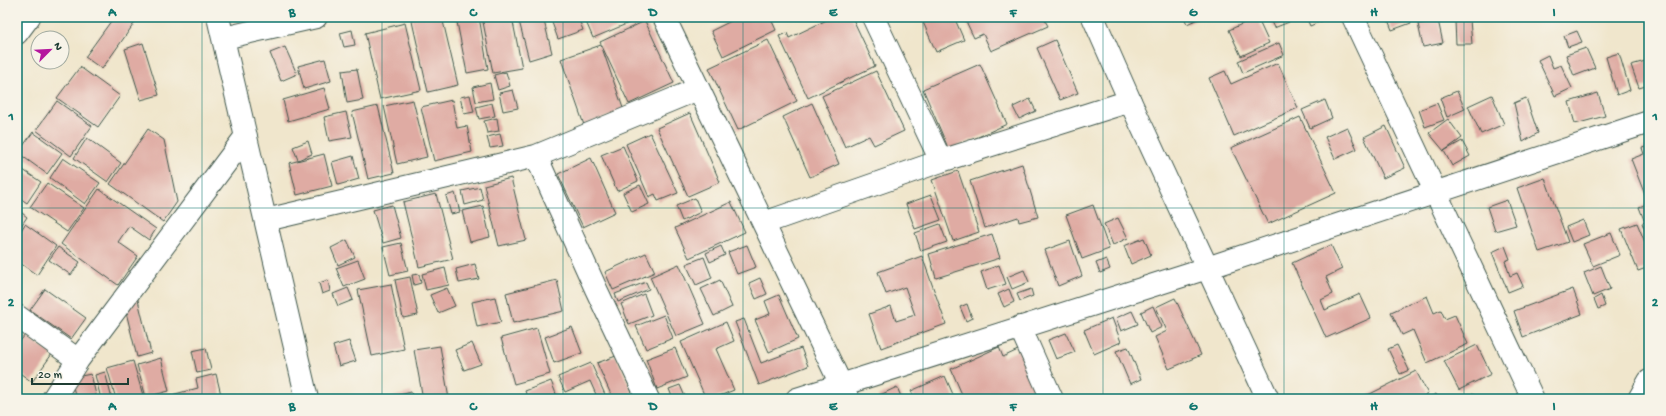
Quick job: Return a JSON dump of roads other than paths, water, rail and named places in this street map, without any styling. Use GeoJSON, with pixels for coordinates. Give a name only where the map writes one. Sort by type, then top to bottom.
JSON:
{"type":"FeatureCollection","features":[{"type":"Feature","properties":{"kind":"street"},"geometry":{"type":"LineString","coordinates":[[17,34],[29,17]]}},
{"type":"Feature","properties":{"kind":"street"},"geometry":{"type":"LineString","coordinates":[[218,17],[307,399]]}},
{"type":"Feature","properties":{"kind":"street"},"geometry":{"type":"LineString","coordinates":[[224,38],[316,17]]}},
{"type":"Feature","properties":{"kind":"street"},"geometry":{"type":"LineString","coordinates":[[664,17],[844,392]]}},
{"type":"Feature","properties":{"kind":"street"},"geometry":{"type":"LineString","coordinates":[[873,17],[941,161]]}},
{"type":"Feature","properties":{"kind":"street"},"geometry":{"type":"LineString","coordinates":[[1093,17],[1130,101],[1268,399]]}},
{"type":"Feature","properties":{"kind":"street"},"geometry":{"type":"LineString","coordinates":[[1353,17],[1534,399]]}},
{"type":"Feature","properties":{"kind":"street"},"geometry":{"type":"LineString","coordinates":[[266,220],[536,156],[698,89]]}},
{"type":"Feature","properties":{"kind":"street"},"geometry":{"type":"LineString","coordinates":[[764,223],[941,161],[1130,101]]}},
{"type":"Feature","properties":{"kind":"street"},"geometry":{"type":"LineString","coordinates":[[797,399],[844,392],[1020,327],[1207,268],[1436,191],[1649,122]]}},
{"type":"Feature","properties":{"kind":"street"},"geometry":{"type":"LineString","coordinates":[[53,399],[78,360],[246,136]]}},
{"type":"Feature","properties":{"kind":"street"},"geometry":{"type":"LineString","coordinates":[[536,156],[648,399]]}},
{"type":"Feature","properties":{"kind":"street"},"geometry":{"type":"LineString","coordinates":[[17,316],[78,360]]}},
{"type":"Feature","properties":{"kind":"street"},"geometry":{"type":"LineString","coordinates":[[1020,327],[1052,399]]}},
{"type":"Feature","properties":{"kind":"street"},"geometry":{"type":"LineString","coordinates":[[1639,399],[1649,381]]}}]}
